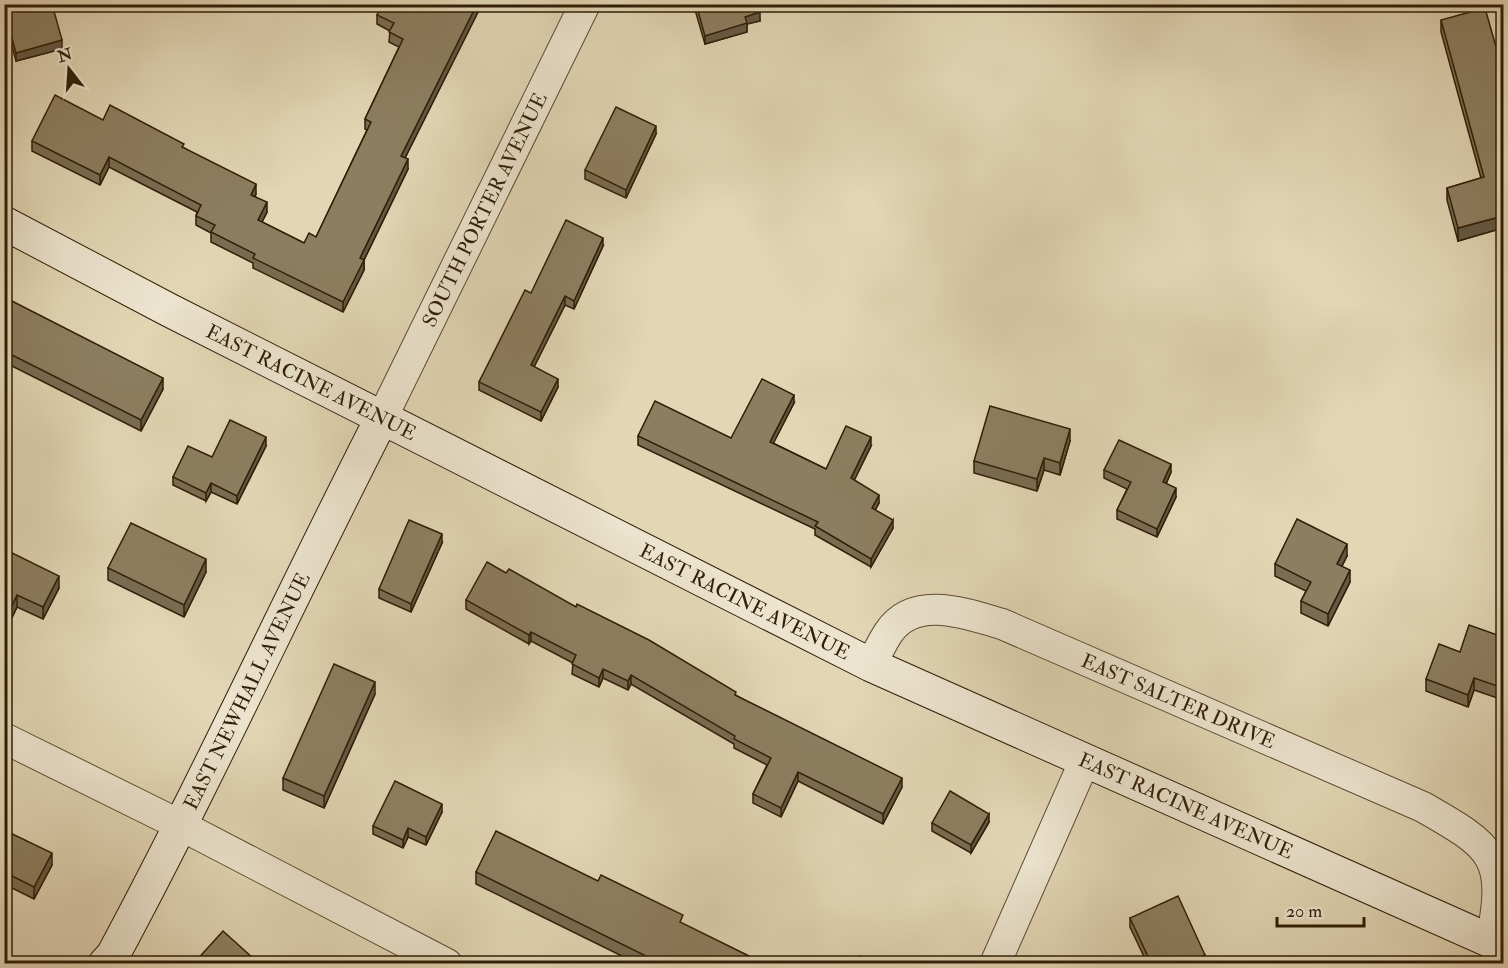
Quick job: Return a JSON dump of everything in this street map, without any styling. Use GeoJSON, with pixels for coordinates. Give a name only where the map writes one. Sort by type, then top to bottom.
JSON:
{"type":"FeatureCollection","features":[{"type":"Feature","properties":{"kind":"main road","name":"EAST RACINE AVENUE"},"geometry":{"type":"LineString","coordinates":[[4,223],[169,310],[383,416],[672,566],[871,665],[1497,944]]}},
{"type":"Feature","properties":{"kind":"main road","name":"EAST NEWHALL AVENUE"},"geometry":{"type":"LineString","coordinates":[[105,963],[113,955],[180,825],[321,536],[383,416]]}},
{"type":"Feature","properties":{"kind":"street","name":"SOUTH PORTER AVENUE"},"geometry":{"type":"LineString","coordinates":[[383,416],[585,4]]}},
{"type":"Feature","properties":{"kind":"street","name":"EAST SALTER DRIVE"},"geometry":{"type":"LineString","coordinates":[[871,665],[890,631],[900,621],[915,613],[953,610],[1002,624],[1330,769],[1423,807],[1468,833],[1484,846],[1491,857],[1502,878],[1497,944]]}},
{"type":"Feature","properties":{"kind":"street"},"geometry":{"type":"LineString","coordinates":[[4,738],[180,825],[447,963]]}},
{"type":"Feature","properties":{"kind":"street"},"geometry":{"type":"LineString","coordinates":[[995,963],[1085,760]]}},
{"type":"Feature","properties":{"kind":"building"},"geometry":{"type":"Polygon","coordinates":[[[4,4],[52,4],[62,40],[16,53],[4,4]]]}},
{"type":"Feature","properties":{"kind":"building"},"geometry":{"type":"Polygon","coordinates":[[[382,4],[477,4],[401,156],[408,159],[360,258],[364,260],[343,302],[253,258],[255,254],[211,232],[215,225],[196,216],[201,205],[109,157],[100,175],[32,141],[55,95],[103,120],[110,105],[184,144],[182,147],[256,184],[251,195],[267,202],[258,220],[304,243],[309,233],[316,237],[371,122],[365,119],[403,39],[389,32],[394,23],[377,15],[382,4]]]}},
{"type":"Feature","properties":{"kind":"building"},"geometry":{"type":"Polygon","coordinates":[[[696,4],[758,4],[760,12],[745,17],[747,23],[705,36],[696,4]]]}},
{"type":"Feature","properties":{"kind":"building"},"geometry":{"type":"Polygon","coordinates":[[[1485,8],[1500,61],[1503,60],[1503,216],[1458,228],[1447,188],[1484,177],[1441,20],[1485,8]]]}},
{"type":"Feature","properties":{"kind":"building"},"geometry":{"type":"Polygon","coordinates":[[[616,107],[656,126],[626,190],[585,170],[616,107]]]}},
{"type":"Feature","properties":{"kind":"building"},"geometry":{"type":"Polygon","coordinates":[[[566,220],[603,238],[574,301],[565,296],[531,365],[558,379],[541,412],[479,382],[525,290],[531,293],[566,220]]]}},
{"type":"Feature","properties":{"kind":"building"},"geometry":{"type":"Polygon","coordinates":[[[4,297],[163,378],[141,420],[4,351],[4,297]]]}},
{"type":"Feature","properties":{"kind":"building"},"geometry":{"type":"Polygon","coordinates":[[[762,379],[794,395],[770,442],[826,469],[846,426],[871,437],[851,478],[879,495],[872,508],[893,520],[871,559],[815,526],[818,522],[638,436],[655,401],[731,438],[762,379]]]}},
{"type":"Feature","properties":{"kind":"building"},"geometry":{"type":"Polygon","coordinates":[[[990,406],[1070,429],[1060,463],[1044,458],[1037,479],[974,461],[990,406]]]}},
{"type":"Feature","properties":{"kind":"building"},"geometry":{"type":"Polygon","coordinates":[[[230,420],[266,437],[237,496],[211,483],[206,493],[173,477],[188,446],[212,457],[230,420]]]}},
{"type":"Feature","properties":{"kind":"building"},"geometry":{"type":"Polygon","coordinates":[[[1119,440],[1171,464],[1163,482],[1176,488],[1157,529],[1117,510],[1131,482],[1104,470],[1119,440]]]}},
{"type":"Feature","properties":{"kind":"building"},"geometry":{"type":"Polygon","coordinates":[[[1297,519],[1347,544],[1337,564],[1350,570],[1328,614],[1301,601],[1311,582],[1275,564],[1297,519]]]}},
{"type":"Feature","properties":{"kind":"building"},"geometry":{"type":"Polygon","coordinates":[[[409,520],[442,534],[411,604],[379,589],[409,520]]]}},
{"type":"Feature","properties":{"kind":"building"},"geometry":{"type":"Polygon","coordinates":[[[131,523],[206,559],[184,605],[108,568],[131,523]]]}},
{"type":"Feature","properties":{"kind":"building"},"geometry":{"type":"Polygon","coordinates":[[[4,549],[59,576],[43,607],[17,595],[4,618],[4,549]]]}},
{"type":"Feature","properties":{"kind":"building"},"geometry":{"type":"Polygon","coordinates":[[[487,562],[506,573],[509,569],[576,607],[577,604],[649,640],[736,692],[735,695],[902,778],[883,814],[798,772],[781,808],[753,794],[771,758],[734,739],[735,736],[631,675],[628,681],[603,669],[599,678],[572,664],[576,655],[531,632],[529,635],[466,600],[487,562]]]}},
{"type":"Feature","properties":{"kind":"building"},"geometry":{"type":"Polygon","coordinates":[[[1469,625],[1503,637],[1503,688],[1474,678],[1468,695],[1426,679],[1439,644],[1460,652],[1469,625]]]}},
{"type":"Feature","properties":{"kind":"building"},"geometry":{"type":"Polygon","coordinates":[[[334,664],[375,682],[324,796],[283,778],[334,664]]]}},
{"type":"Feature","properties":{"kind":"building"},"geometry":{"type":"Polygon","coordinates":[[[395,781],[442,804],[426,837],[408,828],[403,840],[373,826],[395,781]]]}},
{"type":"Feature","properties":{"kind":"building"},"geometry":{"type":"Polygon","coordinates":[[[950,791],[989,814],[971,845],[932,823],[950,791]]]}},
{"type":"Feature","properties":{"kind":"building"},"geometry":{"type":"Polygon","coordinates":[[[4,830],[52,853],[34,887],[4,872],[4,830]]]}},
{"type":"Feature","properties":{"kind":"building"},"geometry":{"type":"Polygon","coordinates":[[[496,831],[598,881],[601,875],[683,915],[680,922],[763,963],[660,963],[476,872],[496,831]]]}},
{"type":"Feature","properties":{"kind":"building"},"geometry":{"type":"Polygon","coordinates":[[[1178,896],[1205,955],[1186,963],[1151,963],[1130,918],[1178,896]]]}},
{"type":"Feature","properties":{"kind":"building"},"geometry":{"type":"Polygon","coordinates":[[[223,931],[254,959],[250,963],[194,963],[223,931]]]}},
{"type":"Feature","properties":{"kind":"building"},"geometry":{"type":"Polygon","coordinates":[[[860,956],[876,963],[857,963],[860,956]]]}}]}
